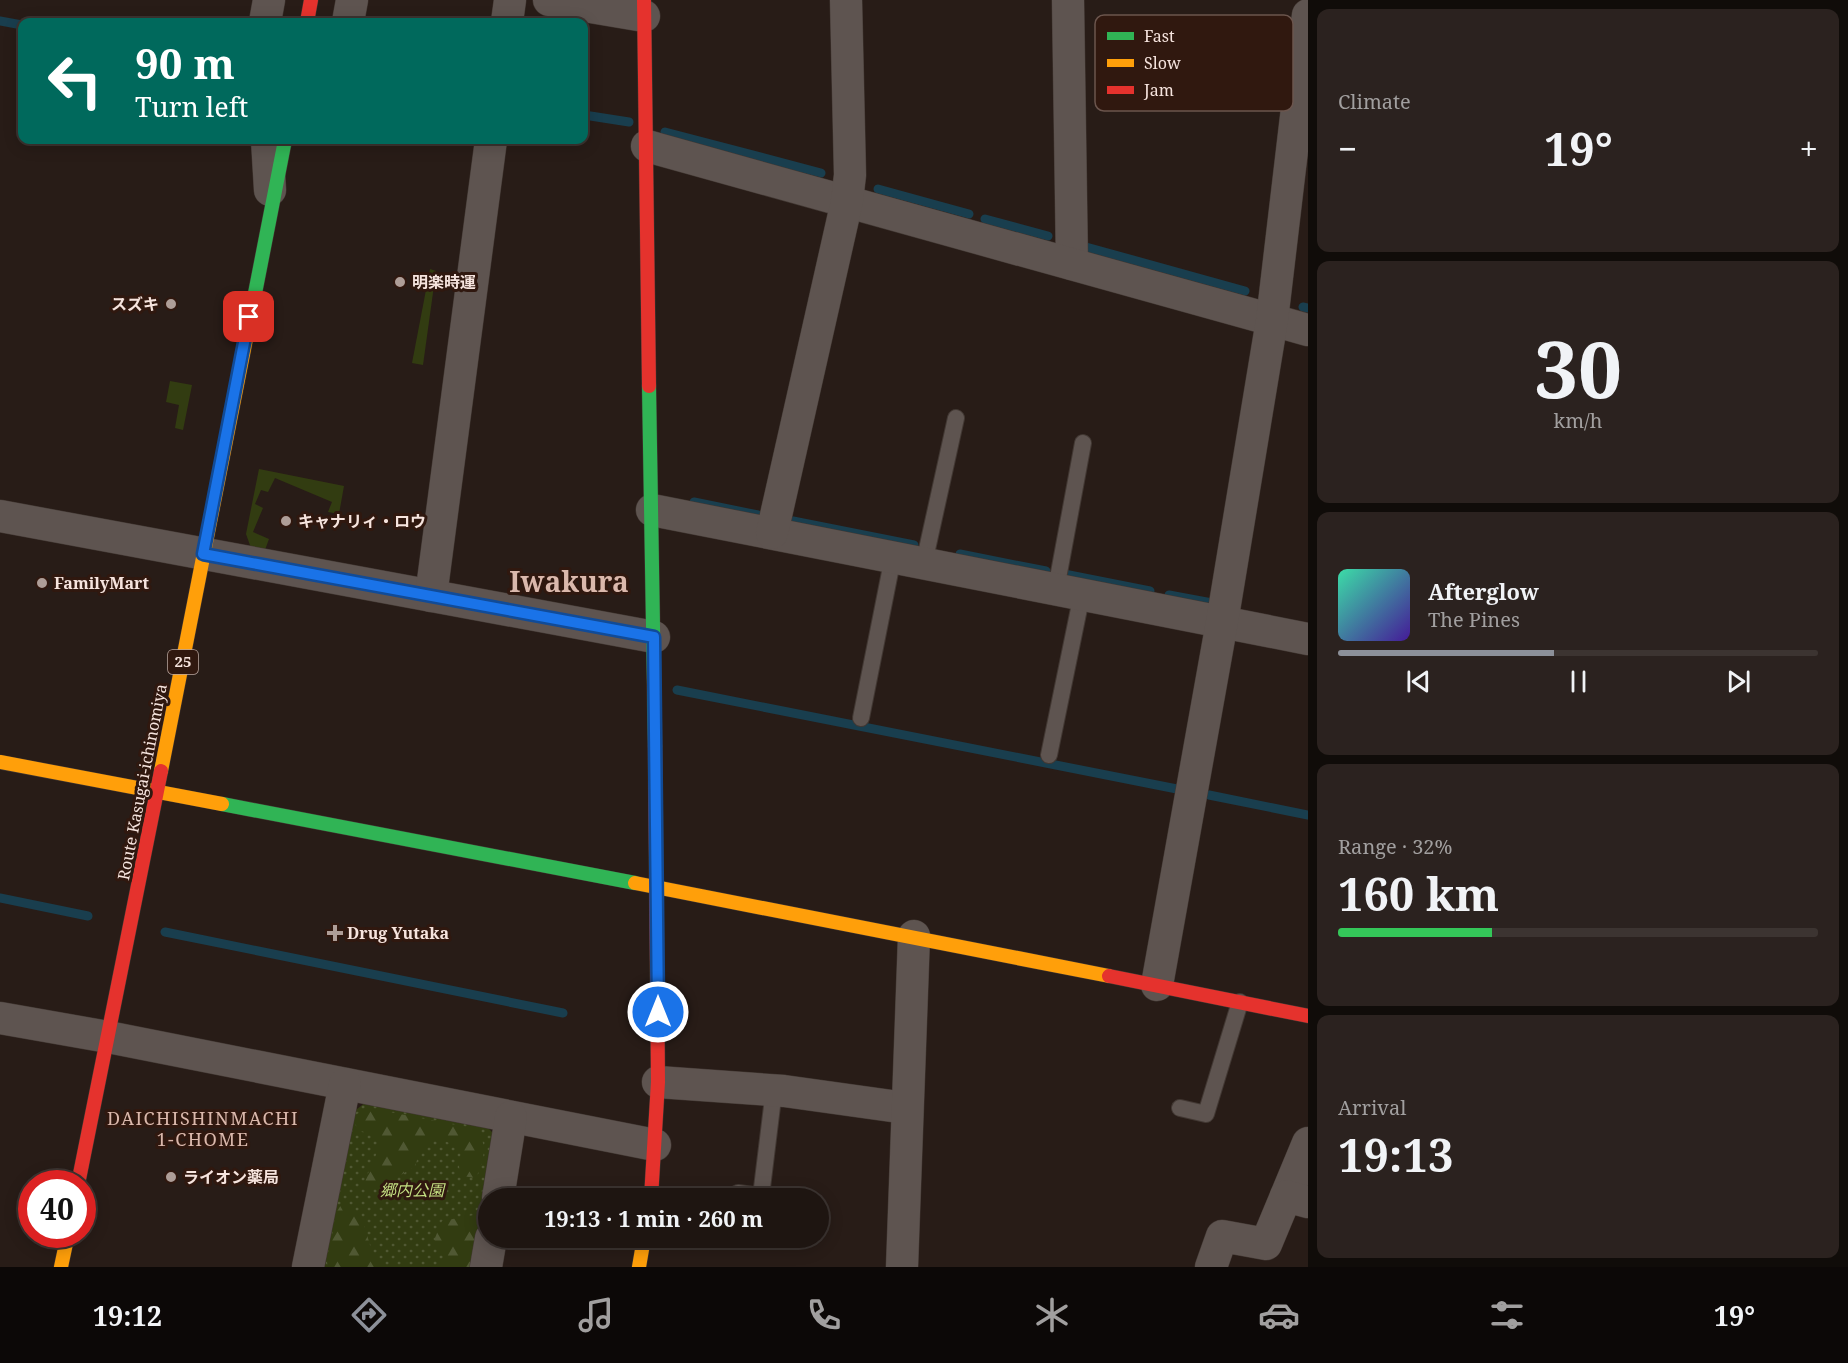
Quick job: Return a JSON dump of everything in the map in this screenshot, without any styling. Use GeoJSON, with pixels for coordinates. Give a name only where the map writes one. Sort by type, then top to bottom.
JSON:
{"type":"FeatureCollection","features":[{"type":"Feature","properties":{"kind":"street"},"geometry":{"type":"LineString","coordinates":[[266,18],[269,0]]}},
{"type":"Feature","properties":{"kind":"street"},"geometry":{"type":"LineString","coordinates":[[308,18],[311,0]]}},
{"type":"Feature","properties":{"kind":"street"},"geometry":{"type":"LineString","coordinates":[[349,18],[352,0]]}},
{"type":"Feature","properties":{"kind":"street"},"geometry":{"type":"LineString","coordinates":[[508,18],[510,0]]}},
{"type":"Feature","properties":{"kind":"street"},"geometry":{"type":"LineString","coordinates":[[549,0],[644,8],[657,887],[658,1082],[652,1188]]}},
{"type":"Feature","properties":{"kind":"street"},"geometry":{"type":"LineString","coordinates":[[772,534],[847,201],[850,175],[846,0]]}},
{"type":"Feature","properties":{"kind":"street"},"geometry":{"type":"LineString","coordinates":[[1068,0],[1072,264]]}},
{"type":"Feature","properties":{"kind":"street"},"geometry":{"type":"LineString","coordinates":[[1157,985],[1222,622],[1272,320],[1308,15]]}},
{"type":"Feature","properties":{"kind":"street"},"geometry":{"type":"LineString","coordinates":[[267,144],[271,206]]}},
{"type":"Feature","properties":{"kind":"street","name":"Route Kasugai-ichinomiya"},"geometry":{"type":"LineString","coordinates":[[81,1170],[284,144]]}},
{"type":"Feature","properties":{"kind":"street"},"geometry":{"type":"LineString","coordinates":[[431,596],[490,144]]}},
{"type":"Feature","properties":{"kind":"street"},"geometry":{"type":"LineString","coordinates":[[647,146],[1308,330]]}},
{"type":"Feature","properties":{"kind":"street"},"geometry":{"type":"LineString","coordinates":[[652,510],[1308,639]]}},
{"type":"Feature","properties":{"kind":"street"},"geometry":{"type":"LineString","coordinates":[[0,516],[654,637]]}},
{"type":"Feature","properties":{"kind":"street"},"geometry":{"type":"LineString","coordinates":[[0,762],[914,936],[1308,1016]]}},
{"type":"Feature","properties":{"kind":"street"},"geometry":{"type":"LineString","coordinates":[[902,1267],[914,936]]}},
{"type":"Feature","properties":{"kind":"street"},"geometry":{"type":"LineString","coordinates":[[0,1018],[108,1037],[655,1145]]}},
{"type":"Feature","properties":{"kind":"street"},"geometry":{"type":"LineString","coordinates":[[658,1082],[774,1090],[906,1108]]}},
{"type":"Feature","properties":{"kind":"street"},"geometry":{"type":"LineString","coordinates":[[308,1267],[345,1084]]}},
{"type":"Feature","properties":{"kind":"street"},"geometry":{"type":"LineString","coordinates":[[500,1188],[511,1117]]}},
{"type":"Feature","properties":{"kind":"street"},"geometry":{"type":"LineString","coordinates":[[1211,1267],[1222,1236],[1266,1244],[1297,1199],[1308,1143]]}},
{"type":"Feature","properties":{"kind":"street"},"geometry":{"type":"LineString","coordinates":[[61,1267],[65,1248]]}},
{"type":"Feature","properties":{"kind":"street"},"geometry":{"type":"LineString","coordinates":[[486,1267],[489,1248]]}},
{"type":"Feature","properties":{"kind":"street"},"geometry":{"type":"LineString","coordinates":[[639,1267],[642,1248]]}},
{"type":"Feature","properties":{"kind":"lane"},"geometry":{"type":"LineString","coordinates":[[924,563],[956,418]]}},
{"type":"Feature","properties":{"kind":"lane"},"geometry":{"type":"LineString","coordinates":[[1049,755],[1069,592],[1083,443]]}},
{"type":"Feature","properties":{"kind":"lane"},"geometry":{"type":"LineString","coordinates":[[861,718],[893,557]]}},
{"type":"Feature","properties":{"kind":"lane"},"geometry":{"type":"LineString","coordinates":[[1180,1108],[1206,1114],[1240,1002]]}},
{"type":"Feature","properties":{"kind":"lane"},"geometry":{"type":"LineString","coordinates":[[762,1188],[774,1090]]}},
{"type":"Feature","properties":{"kind":"green space"},"geometry":{"type":"Polygon","coordinates":[[[430,269],[436,271],[423,365],[412,363],[430,269]]]}},
{"type":"Feature","properties":{"kind":"green space"},"geometry":{"type":"Polygon","coordinates":[[[170,381],[192,385],[183,430],[175,428],[179,405],[166,402],[170,381]]]}},
{"type":"Feature","properties":{"kind":"green space"},"geometry":{"type":"Polygon","coordinates":[[[259,469],[344,486],[339,514],[328,512],[332,502],[275,478],[268,492],[261,490],[255,504],[263,508],[253,532],[269,539],[265,550],[251,548],[246,534],[259,469]]]}},
{"type":"Feature","properties":{"kind":"green space","name":"郷内公園"},"geometry":{"type":"Polygon","coordinates":[[[366,1102],[485,1125],[495,1135],[487,1188],[478,1188],[479,1248],[476,1267],[318,1267],[352,1113],[366,1102]]]}},
{"type":"Feature","properties":{"kind":"green space"},"geometry":{"type":"Polygon","coordinates":[[[374,1109],[477,1129],[483,1141],[484,1153],[476,1178],[462,1176],[459,1167],[461,1151],[449,1143],[434,1140],[423,1146],[415,1167],[382,1187],[369,1189],[365,1183],[376,1155],[378,1137],[360,1130],[356,1125],[356,1120],[357,1114],[374,1109]]]}},
{"type":"Feature","properties":{"kind":"green space"},"geometry":{"type":"Polygon","coordinates":[[[341,1205],[361,1215],[370,1245],[380,1267],[329,1267],[327,1263],[336,1213],[341,1205]]]}},
{"type":"Feature","properties":{"kind":"green space"},"geometry":{"type":"Polygon","coordinates":[[[474,1215],[478,1217],[471,1267],[445,1267],[444,1255],[435,1246],[435,1238],[442,1221],[474,1215]]]}},
{"type":"Feature","properties":{"kind":"waterway"},"geometry":{"type":"LineString","coordinates":[[0,21],[18,24]]}},
{"type":"Feature","properties":{"kind":"waterway"},"geometry":{"type":"LineString","coordinates":[[588,116],[629,122]]}},
{"type":"Feature","properties":{"kind":"waterway"},"geometry":{"type":"LineString","coordinates":[[665,132],[821,173]]}},
{"type":"Feature","properties":{"kind":"waterway"},"geometry":{"type":"LineString","coordinates":[[878,189],[969,214]]}},
{"type":"Feature","properties":{"kind":"waterway"},"geometry":{"type":"LineString","coordinates":[[985,219],[1048,236]]}},
{"type":"Feature","properties":{"kind":"waterway"},"geometry":{"type":"LineString","coordinates":[[1086,247],[1245,291]]}},
{"type":"Feature","properties":{"kind":"waterway"},"geometry":{"type":"LineString","coordinates":[[1303,307],[1308,308]]}},
{"type":"Feature","properties":{"kind":"waterway"},"geometry":{"type":"LineString","coordinates":[[694,502],[758,515]]}},
{"type":"Feature","properties":{"kind":"waterway"},"geometry":{"type":"LineString","coordinates":[[793,521],[914,545]]}},
{"type":"Feature","properties":{"kind":"waterway"},"geometry":{"type":"LineString","coordinates":[[960,554],[1046,571]]}},
{"type":"Feature","properties":{"kind":"waterway"},"geometry":{"type":"LineString","coordinates":[[1064,574],[1150,591]]}},
{"type":"Feature","properties":{"kind":"waterway"},"geometry":{"type":"LineString","coordinates":[[1169,595],[1212,603]]}},
{"type":"Feature","properties":{"kind":"waterway"},"geometry":{"type":"LineString","coordinates":[[677,690],[1182,790]]}},
{"type":"Feature","properties":{"kind":"waterway"},"geometry":{"type":"LineString","coordinates":[[1209,795],[1308,815]]}},
{"type":"Feature","properties":{"kind":"waterway"},"geometry":{"type":"LineString","coordinates":[[0,898],[88,916]]}},
{"type":"Feature","properties":{"kind":"waterway"},"geometry":{"type":"LineString","coordinates":[[165,932],[563,1013]]}},
{"type":"Feature","properties":{"kind":"traffic: fast"},"geometry":{"type":"LineString","coordinates":[[249,324],[284,144]]}},
{"type":"Feature","properties":{"kind":"traffic: fast"},"geometry":{"type":"LineString","coordinates":[[649,386],[655,746]]}},
{"type":"Feature","properties":{"kind":"traffic: fast"},"geometry":{"type":"LineString","coordinates":[[222,804],[635,883]]}},
{"type":"Feature","properties":{"kind":"traffic: slow"},"geometry":{"type":"LineString","coordinates":[[161,771],[249,324]]}},
{"type":"Feature","properties":{"kind":"traffic: slow"},"geometry":{"type":"LineString","coordinates":[[0,762],[222,804]]}},
{"type":"Feature","properties":{"kind":"traffic: slow"},"geometry":{"type":"LineString","coordinates":[[635,883],[1109,976]]}},
{"type":"Feature","properties":{"kind":"traffic: slow"},"geometry":{"type":"LineString","coordinates":[[61,1267],[65,1248]]}},
{"type":"Feature","properties":{"kind":"traffic: slow"},"geometry":{"type":"LineString","coordinates":[[639,1267],[642,1248]]}},
{"type":"Feature","properties":{"kind":"traffic: jam"},"geometry":{"type":"LineString","coordinates":[[308,18],[311,0]]}},
{"type":"Feature","properties":{"kind":"traffic: jam"},"geometry":{"type":"LineString","coordinates":[[644,0],[649,386]]}},
{"type":"Feature","properties":{"kind":"traffic: jam"},"geometry":{"type":"LineString","coordinates":[[652,1188],[658,1082],[655,746]]}},
{"type":"Feature","properties":{"kind":"traffic: jam"},"geometry":{"type":"LineString","coordinates":[[81,1170],[161,771]]}},
{"type":"Feature","properties":{"kind":"traffic: jam"},"geometry":{"type":"LineString","coordinates":[[1109,976],[1308,1016]]}},
{"type":"Feature","properties":{"kind":"place","name":"明楽時運"},"geometry":{"type":"Point","coordinates":[400,282]}},
{"type":"Feature","properties":{"kind":"place","name":"スズキ"},"geometry":{"type":"Point","coordinates":[171,304]}},
{"type":"Feature","properties":{"kind":"place","name":"キャナリィ・ロウ"},"geometry":{"type":"Point","coordinates":[286,521]}},
{"type":"Feature","properties":{"kind":"place","name":"FamilyMart"},"geometry":{"type":"Point","coordinates":[42,583]}},
{"type":"Feature","properties":{"kind":"place","name":"Drug Yutaka"},"geometry":{"type":"Point","coordinates":[335,933]}},
{"type":"Feature","properties":{"kind":"place","name":"ライオン薬局"},"geometry":{"type":"Point","coordinates":[171,1177]}},
{"type":"Feature","properties":{"kind":"district","name":"Iwakura"},"geometry":{"type":"Point","coordinates":[569,582]}},
{"type":"Feature","properties":{"kind":"district","name":"DAICHISHINMACHI 1-CHOME"},"geometry":{"type":"Point","coordinates":[203,1129]}},
{"type":"Feature","properties":{"kind":"route"},"geometry":{"type":"LineString","coordinates":[[249,317],[203,554],[654,637],[658,1012]]}}]}
